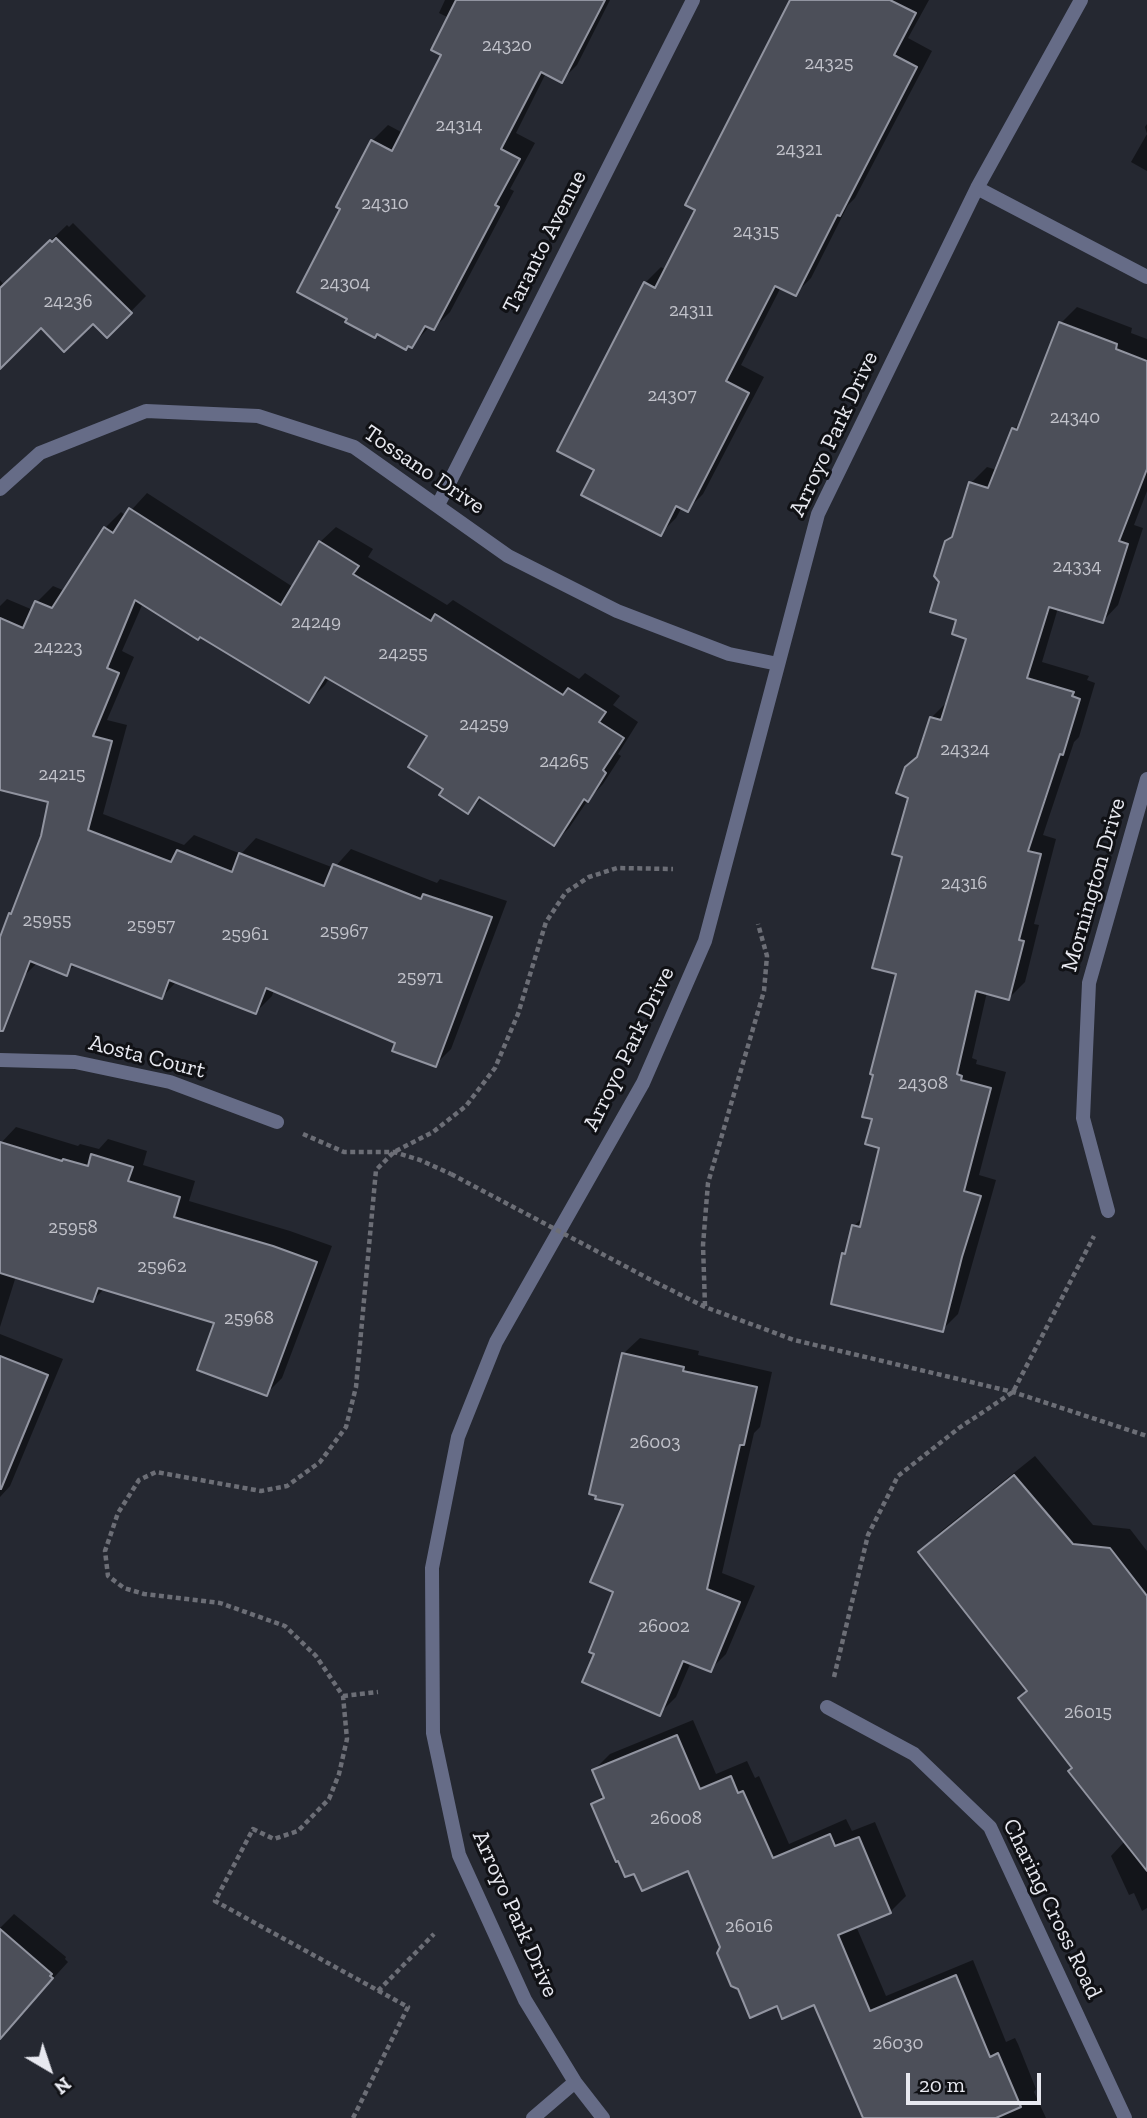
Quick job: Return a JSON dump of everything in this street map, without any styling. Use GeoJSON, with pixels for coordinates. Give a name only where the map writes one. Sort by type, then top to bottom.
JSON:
{"type":"FeatureCollection","features":[{"type":"Feature","properties":{"kind":"street","name":"Taranto Avenue"},"geometry":{"type":"LineString","coordinates":[[438,505],[693,0]]}},
{"type":"Feature","properties":{"kind":"street","name":"Arroyo Park Drive"},"geometry":{"type":"LineString","coordinates":[[603,2118],[575,2082],[525,2000],[459,1855],[433,1733],[432,1568],[458,1437],[496,1342],[643,1083],[705,941],[818,514],[977,188],[1081,0]]}},
{"type":"Feature","properties":{"kind":"street"},"geometry":{"type":"LineString","coordinates":[[977,188],[1147,276]]}},
{"type":"Feature","properties":{"kind":"street","name":"Tossano Drive"},"geometry":{"type":"LineString","coordinates":[[0,489],[40,453],[146,411],[258,416],[354,447],[508,556],[617,611],[729,654],[778,664]]}},
{"type":"Feature","properties":{"kind":"street","name":"Mornington Drive"},"geometry":{"type":"LineString","coordinates":[[1108,1210],[1083,1118],[1088,983],[1147,779]]}},
{"type":"Feature","properties":{"kind":"street","name":"Aosta Court"},"geometry":{"type":"LineString","coordinates":[[0,1060],[75,1062],[170,1082],[277,1122]]}},
{"type":"Feature","properties":{"kind":"street","name":"Charing Cross Road"},"geometry":{"type":"LineString","coordinates":[[827,1707],[914,1754],[990,1827],[1125,2118]]}},
{"type":"Feature","properties":{"kind":"street"},"geometry":{"type":"LineString","coordinates":[[533,2118],[575,2082]]}},
{"type":"Feature","properties":{"kind":"path"},"geometry":{"type":"LineString","coordinates":[[353,2118],[408,2007],[215,1900],[253,1829],[274,1839],[298,1831],[329,1799],[340,1774],[346,1739],[343,1696],[316,1656],[285,1626],[220,1604],[144,1594],[124,1588],[108,1576],[105,1551],[118,1513],[138,1480],[156,1472],[261,1491],[287,1486],[320,1462],[346,1427],[356,1387],[376,1170],[394,1152],[433,1132],[466,1105],[495,1068],[518,1014],[545,922],[566,892],[589,877],[617,868],[673,869]]}},
{"type":"Feature","properties":{"kind":"path"},"geometry":{"type":"LineString","coordinates":[[705,1307],[704,1245],[708,1183],[764,991],[767,956],[758,924]]}},
{"type":"Feature","properties":{"kind":"path"},"geometry":{"type":"LineString","coordinates":[[277,1122],[344,1152],[394,1152],[420,1160],[705,1307],[794,1340],[1013,1392],[1147,1436]]}},
{"type":"Feature","properties":{"kind":"path"},"geometry":{"type":"LineString","coordinates":[[827,1707],[868,1535],[898,1476],[1013,1392],[1108,1210]]}},
{"type":"Feature","properties":{"kind":"path"},"geometry":{"type":"LineString","coordinates":[[343,1696],[378,1692]]}},
{"type":"Feature","properties":{"kind":"path"},"geometry":{"type":"LineString","coordinates":[[378,1991],[434,1934]]}},
{"type":"Feature","properties":{"kind":"building"},"geometry":{"type":"Polygon","coordinates":[[[456,0],[605,0],[562,83],[541,72],[501,149],[520,159],[495,205],[499,207],[434,330],[425,326],[412,348],[408,346],[406,350],[377,334],[375,338],[345,322],[347,319],[297,292],[340,209],[336,207],[371,140],[392,151],[441,55],[431,50],[456,0]]]}},
{"type":"Feature","properties":{"kind":"building"},"geometry":{"type":"Polygon","coordinates":[[[790,0],[890,0],[916,13],[894,55],[917,67],[796,296],[775,286],[726,381],[749,393],[688,512],[676,506],[661,536],[581,495],[594,470],[557,451],[644,282],[655,288],[695,210],[685,205],[790,0]]]}},
{"type":"Feature","properties":{"kind":"building"},"geometry":{"type":"Polygon","coordinates":[[[56,238],[132,313],[107,338],[93,324],[64,352],[41,328],[0,369],[0,288],[50,240],[52,242],[56,238]]]}},
{"type":"Feature","properties":{"kind":"building"},"geometry":{"type":"Polygon","coordinates":[[[1059,322],[1117,344],[1116,349],[1147,361],[1147,469],[1119,541],[1128,544],[1103,623],[1049,607],[1027,678],[1074,692],[1072,696],[1080,699],[1028,851],[1041,854],[1019,940],[1024,941],[1009,1000],[976,991],[957,1074],[962,1076],[961,1080],[991,1088],[964,1191],[981,1196],[943,1332],[831,1304],[842,1253],[845,1254],[852,1225],[860,1227],[879,1148],[865,1144],[872,1119],[862,1117],[873,1075],[870,1074],[896,974],[872,968],[902,857],[892,854],[908,798],[896,793],[905,767],[917,757],[930,717],[941,720],[966,639],[952,634],[956,620],[930,612],[939,582],[934,576],[945,541],[952,537],[969,482],[988,488],[1012,428],[1017,430],[1059,322]]]}},
{"type":"Feature","properties":{"kind":"building"},"geometry":{"type":"Polygon","coordinates":[[[129,508],[281,605],[319,541],[359,566],[353,574],[431,621],[435,614],[563,695],[568,688],[606,712],[599,722],[624,738],[603,770],[606,773],[588,802],[584,799],[554,846],[479,797],[468,814],[439,795],[443,789],[408,767],[427,736],[325,677],[309,703],[200,637],[198,640],[135,600],[107,668],[119,673],[93,736],[112,741],[88,830],[171,862],[177,850],[232,872],[239,853],[324,886],[333,864],[421,899],[423,894],[492,917],[436,1067],[392,1051],[395,1043],[266,988],[256,1014],[169,980],[162,999],[71,964],[67,976],[30,961],[3,1031],[0,1031],[0,937],[41,836],[48,802],[0,790],[0,618],[23,628],[35,601],[52,608],[104,527],[113,533],[129,508]]]}},
{"type":"Feature","properties":{"kind":"building"},"geometry":{"type":"Polygon","coordinates":[[[0,1142],[88,1166],[91,1154],[133,1167],[128,1181],[180,1197],[174,1217],[317,1262],[267,1396],[197,1370],[214,1323],[98,1288],[93,1302],[0,1273],[0,1142]]]}},
{"type":"Feature","properties":{"kind":"building"},"geometry":{"type":"Polygon","coordinates":[[[622,1353],[684,1367],[683,1371],[757,1387],[744,1445],[740,1445],[707,1589],[740,1602],[711,1672],[683,1661],[660,1716],[582,1682],[594,1654],[589,1652],[613,1592],[590,1582],[623,1505],[595,1499],[596,1496],[589,1494],[622,1353]]]}},
{"type":"Feature","properties":{"kind":"building"},"geometry":{"type":"Polygon","coordinates":[[[0,1356],[48,1375],[1,1489],[0,1489],[0,1356]]]}},
{"type":"Feature","properties":{"kind":"building"},"geometry":{"type":"Polygon","coordinates":[[[1014,1475],[1073,1544],[1110,1548],[1147,1596],[1147,1871],[1068,1771],[1072,1768],[1018,1698],[1027,1691],[918,1552],[1014,1475]]]}},
{"type":"Feature","properties":{"kind":"building"},"geometry":{"type":"Polygon","coordinates":[[[677,1735],[700,1789],[731,1776],[738,1793],[743,1791],[773,1858],[830,1834],[835,1846],[859,1837],[891,1913],[838,1935],[870,2011],[956,1975],[990,2057],[998,2053],[1021,2107],[996,2118],[863,2118],[814,2005],[782,2019],[777,2006],[750,2018],[738,1989],[731,1986],[717,1953],[720,1947],[688,1871],[642,1891],[634,1874],[625,1877],[618,1861],[616,1862],[591,1804],[604,1798],[592,1770],[677,1735]]]}},
{"type":"Feature","properties":{"kind":"building"},"geometry":{"type":"Polygon","coordinates":[[[0,1929],[52,1974],[50,1976],[53,1978],[0,2039],[0,1929]]]}}]}
